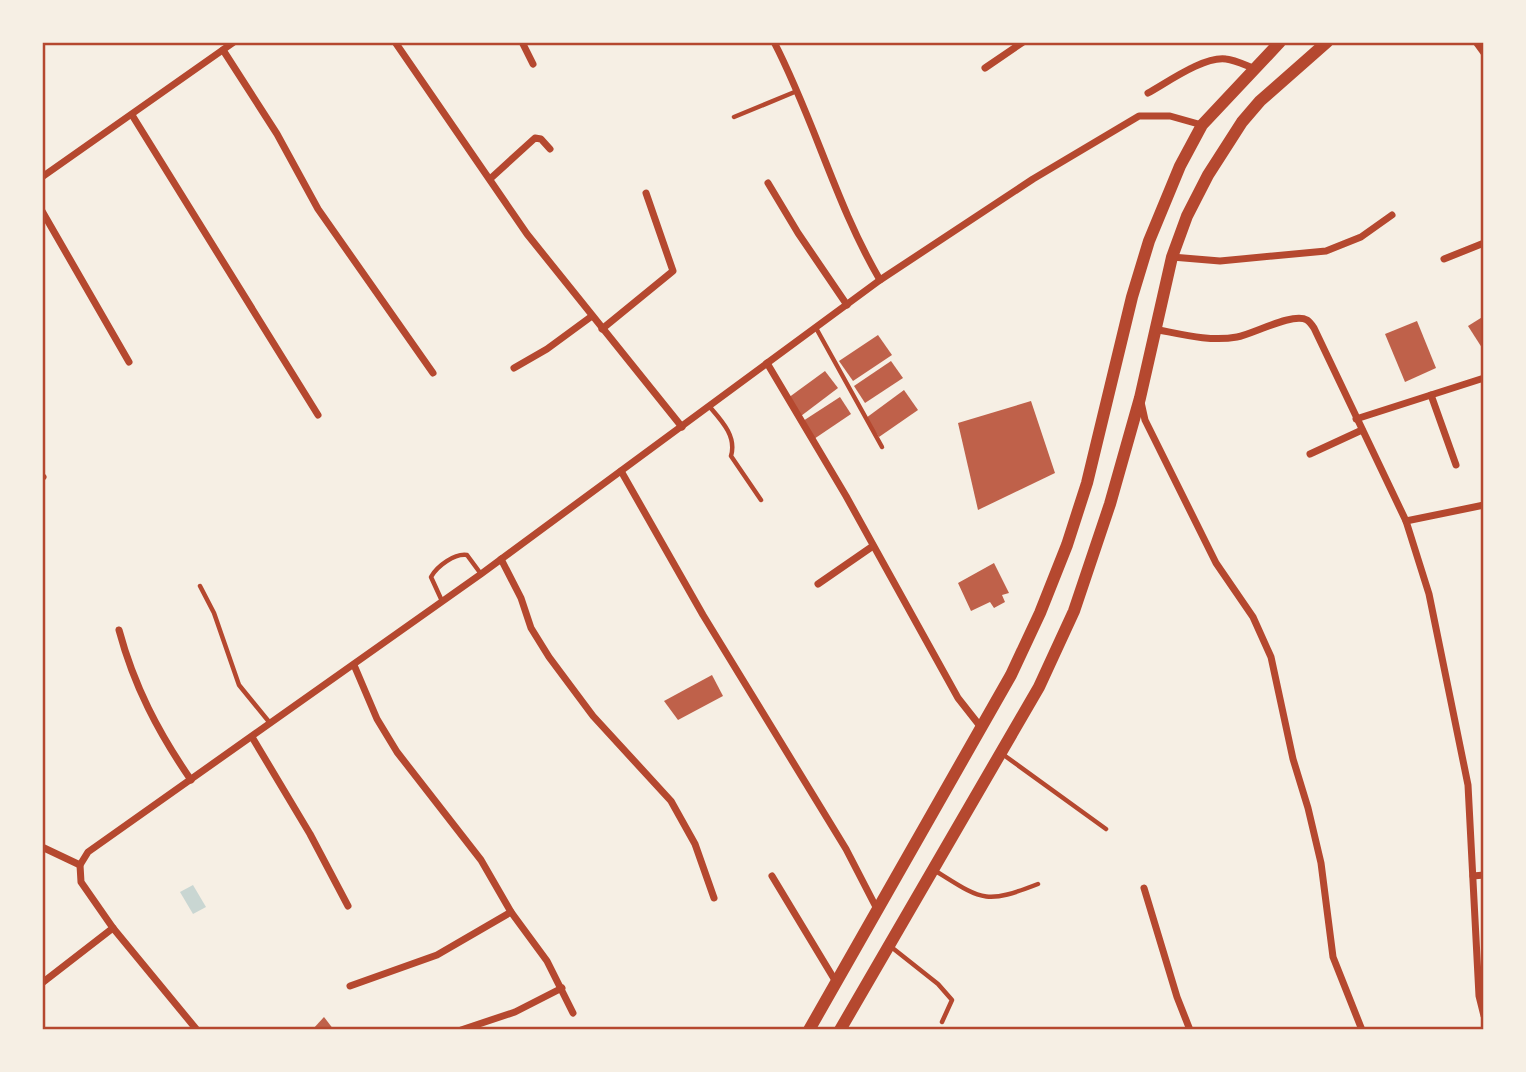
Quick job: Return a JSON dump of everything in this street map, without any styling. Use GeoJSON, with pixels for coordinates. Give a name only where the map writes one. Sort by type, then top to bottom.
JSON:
{"type":"FeatureCollection","features":[{"type":"Feature","properties":{"kind":"main road"},"geometry":{"type":"LineString","coordinates":[[809,1030],[1011,675],[1040,613],[1067,545],[1087,483],[1132,297],[1149,241],[1180,166],[1202,125],[1280,42]]}},
{"type":"Feature","properties":{"kind":"main road"},"geometry":{"type":"LineString","coordinates":[[840,1030],[1039,687],[1074,611],[1110,504],[1140,398],[1172,257],[1187,216],[1228,142],[1260,101],[1326,42]]}},
{"type":"Feature","properties":{"kind":"street"},"geometry":{"type":"LineString","coordinates":[[42,177],[234,42]]}},
{"type":"Feature","properties":{"kind":"street"},"geometry":{"type":"LineString","coordinates":[[396,42],[527,234],[682,427]]}},
{"type":"Feature","properties":{"kind":"street"},"geometry":{"type":"LineString","coordinates":[[522,42],[533,64]]}},
{"type":"Feature","properties":{"kind":"street"},"geometry":{"type":"LineString","coordinates":[[774,42],[798,91],[861,248],[880,280]]}},
{"type":"Feature","properties":{"kind":"street"},"geometry":{"type":"LineString","coordinates":[[985,68],[1023,42]]}},
{"type":"Feature","properties":{"kind":"street"},"geometry":{"type":"LineString","coordinates":[[1476,42],[1484,53]]}},
{"type":"Feature","properties":{"kind":"street"},"geometry":{"type":"LineString","coordinates":[[223,50],[277,134],[318,209],[433,373]]}},
{"type":"Feature","properties":{"kind":"street"},"geometry":{"type":"LineString","coordinates":[[1149,93],[1182,74],[1219,58],[1253,68]]}},
{"type":"Feature","properties":{"kind":"street"},"geometry":{"type":"LineString","coordinates":[[197,1030],[113,928],[81,882],[80,865],[88,852],[481,574],[880,280],[1033,179],[1139,116],[1155,114],[1202,125]]}},
{"type":"Feature","properties":{"kind":"street"},"geometry":{"type":"LineString","coordinates":[[132,115],[318,415]]}},
{"type":"Feature","properties":{"kind":"street"},"geometry":{"type":"LineString","coordinates":[[490,179],[534,138],[541,139],[550,149]]}},
{"type":"Feature","properties":{"kind":"street"},"geometry":{"type":"LineString","coordinates":[[768,183],[797,233],[847,305]]}},
{"type":"Feature","properties":{"kind":"street"},"geometry":{"type":"LineString","coordinates":[[602,329],[673,271],[646,193]]}},
{"type":"Feature","properties":{"kind":"street"},"geometry":{"type":"LineString","coordinates":[[42,211],[129,362]]}},
{"type":"Feature","properties":{"kind":"street"},"geometry":{"type":"LineString","coordinates":[[1172,257],[1220,261],[1326,251],[1361,237],[1392,215]]}},
{"type":"Feature","properties":{"kind":"street"},"geometry":{"type":"LineString","coordinates":[[1444,259],[1484,243]]}},
{"type":"Feature","properties":{"kind":"street"},"geometry":{"type":"LineString","coordinates":[[514,368],[547,349],[592,316]]}},
{"type":"Feature","properties":{"kind":"street"},"geometry":{"type":"LineString","coordinates":[[1154,329],[1197,338],[1218,338],[1237,337],[1285,321],[1306,320],[1314,328],[1406,521],[1429,594],[1468,785],[1479,996],[1484,1016]]}},
{"type":"Feature","properties":{"kind":"street"},"geometry":{"type":"LineString","coordinates":[[767,363],[958,698],[980,726]]}},
{"type":"Feature","properties":{"kind":"street"},"geometry":{"type":"LineString","coordinates":[[1356,419],[1484,378]]}},
{"type":"Feature","properties":{"kind":"street"},"geometry":{"type":"LineString","coordinates":[[1431,395],[1456,465]]}},
{"type":"Feature","properties":{"kind":"street"},"geometry":{"type":"LineString","coordinates":[[1140,398],[1145,420],[1186,505],[1216,563],[1253,617],[1271,656],[1293,759],[1321,863],[1333,957],[1362,1030]]}},
{"type":"Feature","properties":{"kind":"street"},"geometry":{"type":"LineString","coordinates":[[1310,454],[1362,430]]}},
{"type":"Feature","properties":{"kind":"street"},"geometry":{"type":"LineString","coordinates":[[621,471],[703,615],[846,849],[877,909]]}},
{"type":"Feature","properties":{"kind":"street"},"geometry":{"type":"LineString","coordinates":[[1406,521],[1484,505]]}},
{"type":"Feature","properties":{"kind":"street"},"geometry":{"type":"LineString","coordinates":[[818,584],[873,546]]}},
{"type":"Feature","properties":{"kind":"street"},"geometry":{"type":"LineString","coordinates":[[501,559],[521,598],[531,628],[549,657],[593,716],[671,801],[695,844],[714,898]]}},
{"type":"Feature","properties":{"kind":"street"},"geometry":{"type":"LineString","coordinates":[[119,630],[131,669],[162,738],[191,780]]}},
{"type":"Feature","properties":{"kind":"street"},"geometry":{"type":"LineString","coordinates":[[354,665],[377,719],[397,752],[481,860],[511,912],[547,961],[573,1013]]}},
{"type":"Feature","properties":{"kind":"street"},"geometry":{"type":"LineString","coordinates":[[252,737],[310,834],[348,906]]}},
{"type":"Feature","properties":{"kind":"street"},"geometry":{"type":"LineString","coordinates":[[42,848],[80,865]]}},
{"type":"Feature","properties":{"kind":"street"},"geometry":{"type":"LineString","coordinates":[[1473,876],[1484,875]]}},
{"type":"Feature","properties":{"kind":"street"},"geometry":{"type":"LineString","coordinates":[[772,876],[836,982]]}},
{"type":"Feature","properties":{"kind":"street"},"geometry":{"type":"LineString","coordinates":[[1143,888],[1190,1030]]}},
{"type":"Feature","properties":{"kind":"street"},"geometry":{"type":"LineString","coordinates":[[350,986],[437,955],[511,912]]}},
{"type":"Feature","properties":{"kind":"street"},"geometry":{"type":"LineString","coordinates":[[42,983],[113,928]]}},
{"type":"Feature","properties":{"kind":"street"},"geometry":{"type":"LineString","coordinates":[[461,1030],[515,1012],[562,988]]}},
{"type":"Feature","properties":{"kind":"lane"},"geometry":{"type":"LineString","coordinates":[[734,117],[798,91]]}},
{"type":"Feature","properties":{"kind":"lane"},"geometry":{"type":"LineString","coordinates":[[815,327],[882,447]]}},
{"type":"Feature","properties":{"kind":"lane"},"geometry":{"type":"LineString","coordinates":[[709,406],[727,428],[734,447],[731,456],[761,500]]}},
{"type":"Feature","properties":{"kind":"lane"},"geometry":{"type":"LineString","coordinates":[[442,602],[431,577],[435,570],[460,554],[467,555],[481,574]]}},
{"type":"Feature","properties":{"kind":"lane"},"geometry":{"type":"LineString","coordinates":[[200,586],[214,613],[239,685],[270,724]]}},
{"type":"Feature","properties":{"kind":"lane"},"geometry":{"type":"LineString","coordinates":[[1001,752],[1106,830]]}},
{"type":"Feature","properties":{"kind":"lane"},"geometry":{"type":"LineString","coordinates":[[934,869],[980,897],[1004,897],[1038,884]]}},
{"type":"Feature","properties":{"kind":"lane"},"geometry":{"type":"LineString","coordinates":[[889,946],[938,984],[952,1000],[942,1022]]}},
{"type":"Feature","properties":{"kind":"shaded area"},"geometry":{"type":"Polygon","coordinates":[[[193,885],[206,907],[193,914],[180,892],[193,885]]]}},
{"type":"Feature","properties":{"kind":"building"},"geometry":{"type":"Polygon","coordinates":[[[1484,316],[1484,351],[1468,326],[1484,316]]]}},
{"type":"Feature","properties":{"kind":"building"},"geometry":{"type":"Polygon","coordinates":[[[1417,321],[1436,368],[1405,382],[1385,334],[1417,321]]]}},
{"type":"Feature","properties":{"kind":"building"},"geometry":{"type":"Polygon","coordinates":[[[878,335],[892,355],[853,381],[839,361],[878,335]]]}},
{"type":"Feature","properties":{"kind":"building"},"geometry":{"type":"Polygon","coordinates":[[[891,361],[903,378],[865,403],[854,386],[891,361]]]}},
{"type":"Feature","properties":{"kind":"building"},"geometry":{"type":"Polygon","coordinates":[[[825,371],[838,388],[801,416],[788,398],[825,371]]]}},
{"type":"Feature","properties":{"kind":"building"},"geometry":{"type":"Polygon","coordinates":[[[904,390],[918,410],[879,437],[866,418],[904,390]]]}},
{"type":"Feature","properties":{"kind":"building"},"geometry":{"type":"Polygon","coordinates":[[[840,397],[851,414],[814,439],[803,421],[840,397]]]}},
{"type":"Feature","properties":{"kind":"building"},"geometry":{"type":"Polygon","coordinates":[[[1031,401],[1055,473],[978,510],[958,423],[1031,401]]]}},
{"type":"Feature","properties":{"kind":"building"},"geometry":{"type":"Polygon","coordinates":[[[994,563],[1009,593],[1002,595],[1005,602],[994,608],[990,602],[971,611],[958,583],[994,563]]]}},
{"type":"Feature","properties":{"kind":"building"},"geometry":{"type":"Polygon","coordinates":[[[712,675],[723,696],[678,720],[664,701],[712,675]]]}},
{"type":"Feature","properties":{"kind":"building"},"geometry":{"type":"Polygon","coordinates":[[[324,1017],[334,1030],[312,1030],[324,1017]]]}}]}
